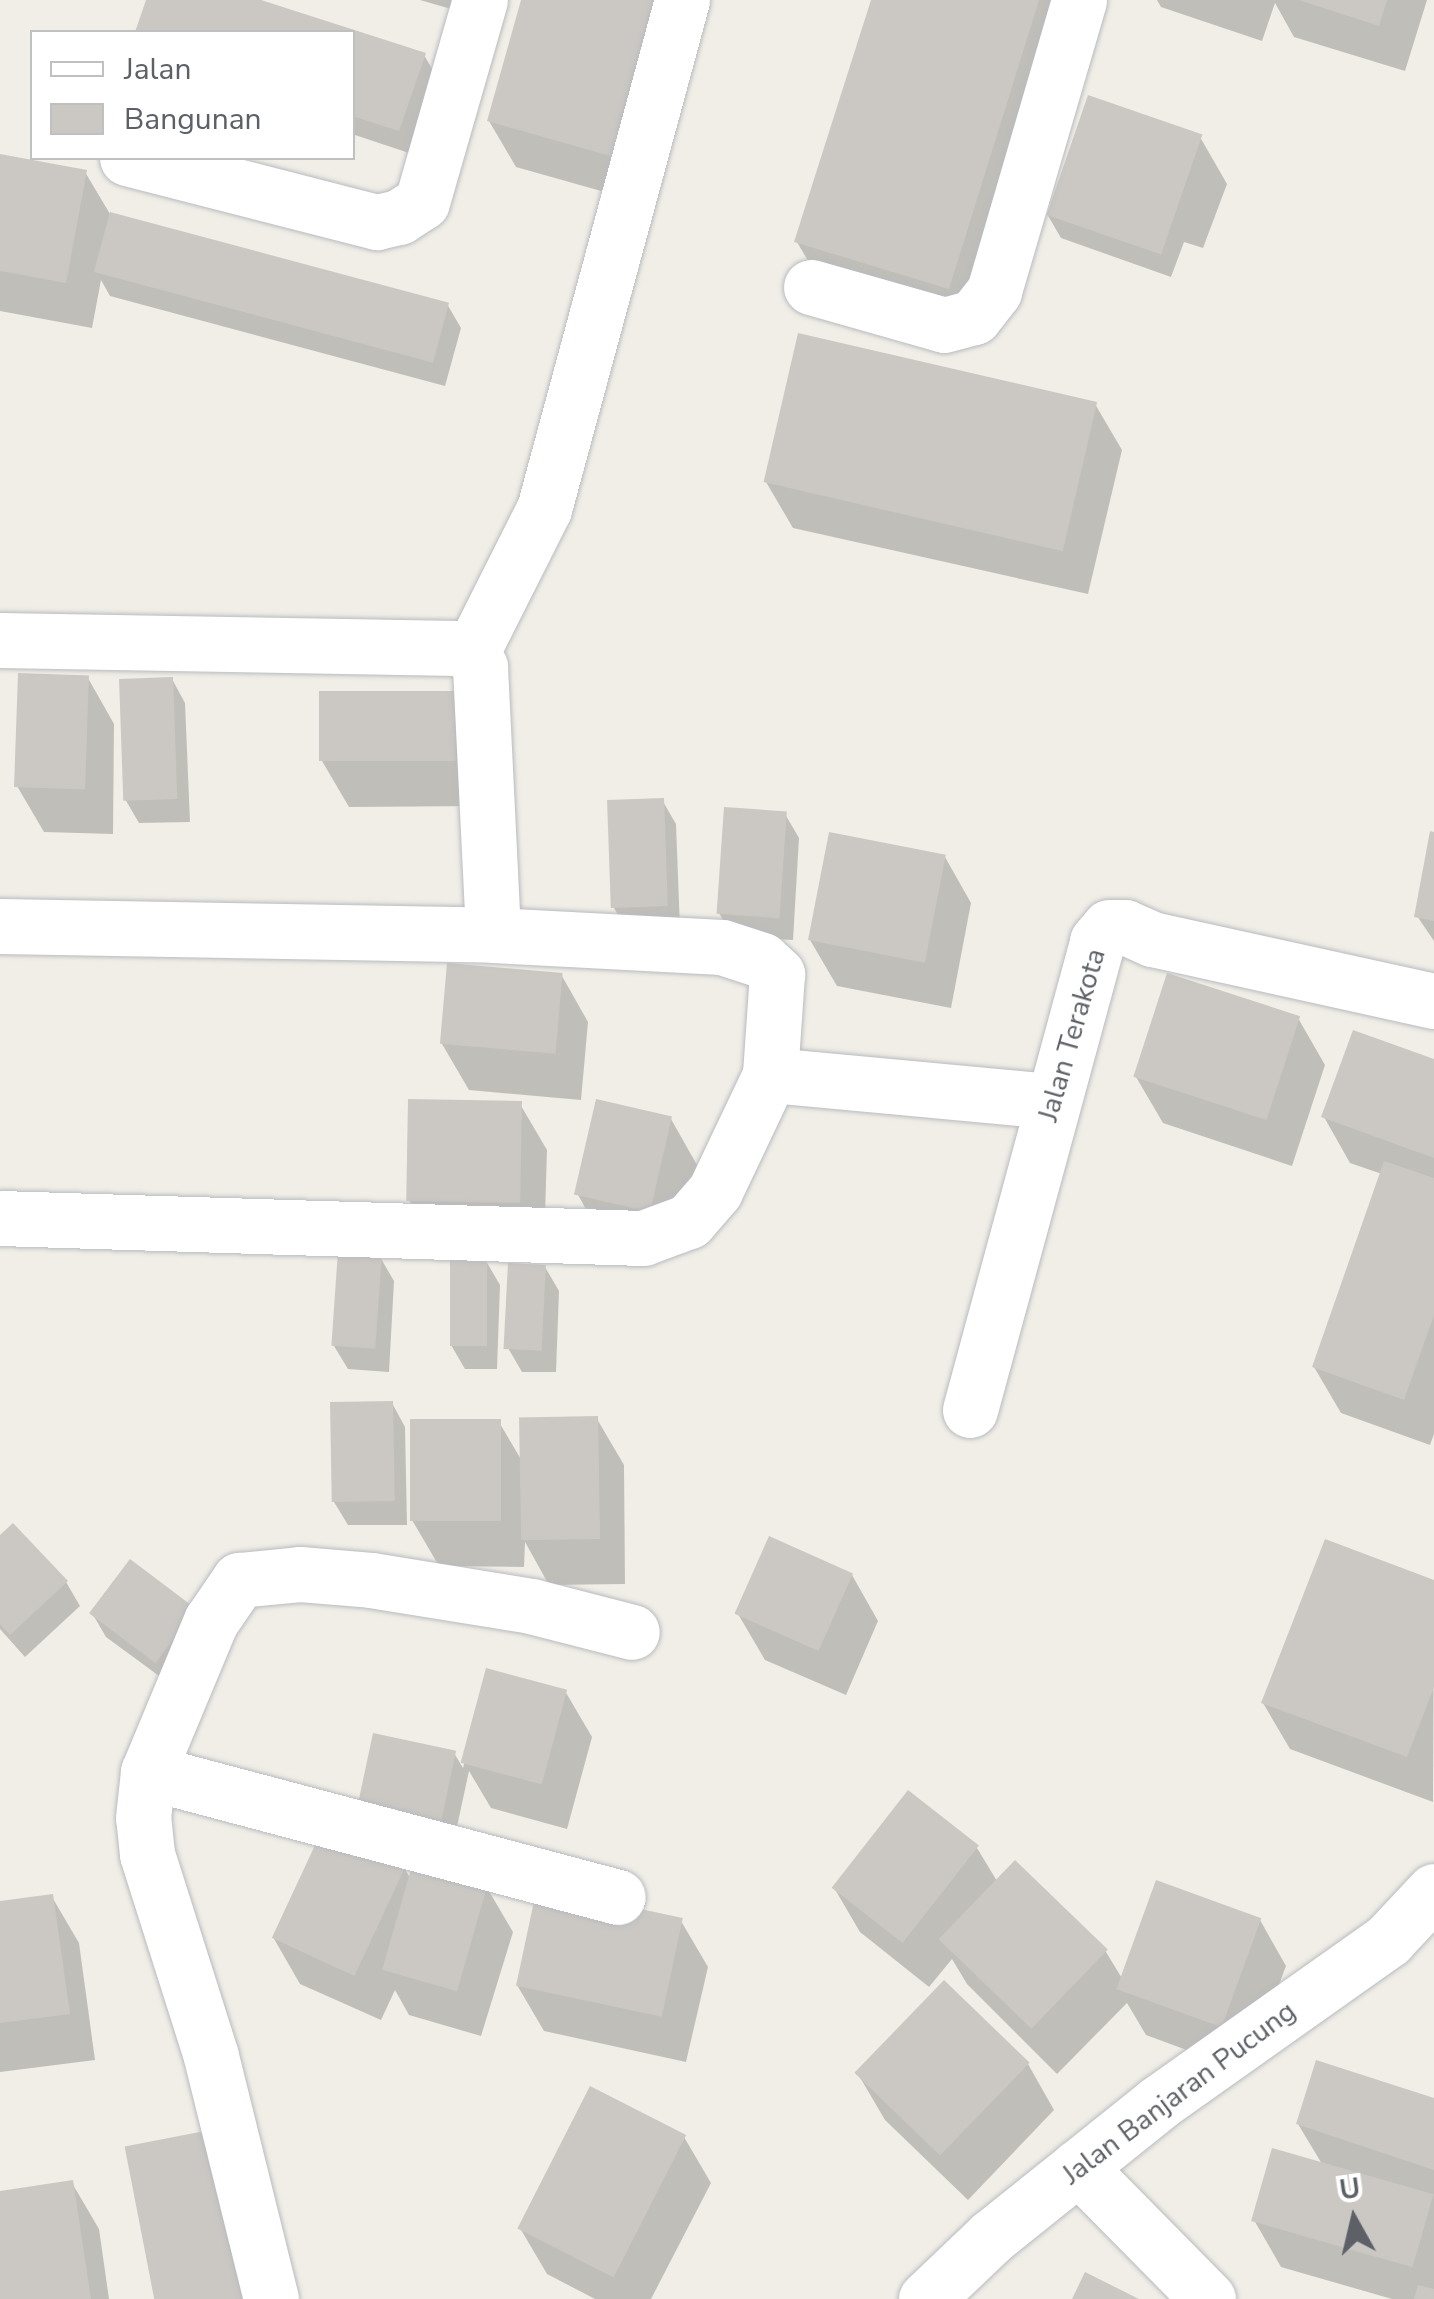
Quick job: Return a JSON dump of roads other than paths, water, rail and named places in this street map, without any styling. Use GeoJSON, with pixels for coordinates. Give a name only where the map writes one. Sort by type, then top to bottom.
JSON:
{"type":"FeatureCollection","features":[{"type":"Feature","properties":{"kind":"street"},"geometry":{"type":"LineString","coordinates":[[136,160],[377,222],[399,217],[422,202],[480,0]]}},
{"type":"Feature","properties":{"kind":"street"},"geometry":{"type":"LineString","coordinates":[[471,654],[544,509],[682,0]]}},
{"type":"Feature","properties":{"kind":"street"},"geometry":{"type":"LineString","coordinates":[[811,287],[944,325],[974,317],[994,291],[1079,0]]}},
{"type":"Feature","properties":{"kind":"street"},"geometry":{"type":"LineString","coordinates":[[0,640],[458,648],[471,654],[480,667],[493,934]]}},
{"type":"Feature","properties":{"kind":"street"},"geometry":{"type":"LineString","coordinates":[[0,926],[493,934],[722,947],[762,960],[777,974],[770,1075],[715,1192],[690,1220],[644,1238],[0,1218]]}},
{"type":"Feature","properties":{"kind":"street","name":"Jalan Terakota"},"geometry":{"type":"LineString","coordinates":[[970,1410],[1097,941],[1108,928],[1124,926],[1152,939],[1434,1000]]}},
{"type":"Feature","properties":{"kind":"street"},"geometry":{"type":"LineString","coordinates":[[770,1075],[1052,1101]]}},
{"type":"Feature","properties":{"kind":"street"},"geometry":{"type":"LineString","coordinates":[[271,2299],[210,2056],[147,1854],[144,1818],[148,1772],[212,1622],[239,1580],[300,1574],[371,1580],[531,1606],[632,1632]]}},
{"type":"Feature","properties":{"kind":"street"},"geometry":{"type":"LineString","coordinates":[[148,1772],[618,1897]]}},
{"type":"Feature","properties":{"kind":"street","name":"Jalan Banjaran Pucung"},"geometry":{"type":"LineString","coordinates":[[926,2299],[991,2237],[1158,2103],[1388,1940],[1434,1891]]}},
{"type":"Feature","properties":{"kind":"street"},"geometry":{"type":"LineString","coordinates":[[1078,2167],[1208,2299]]}}]}
